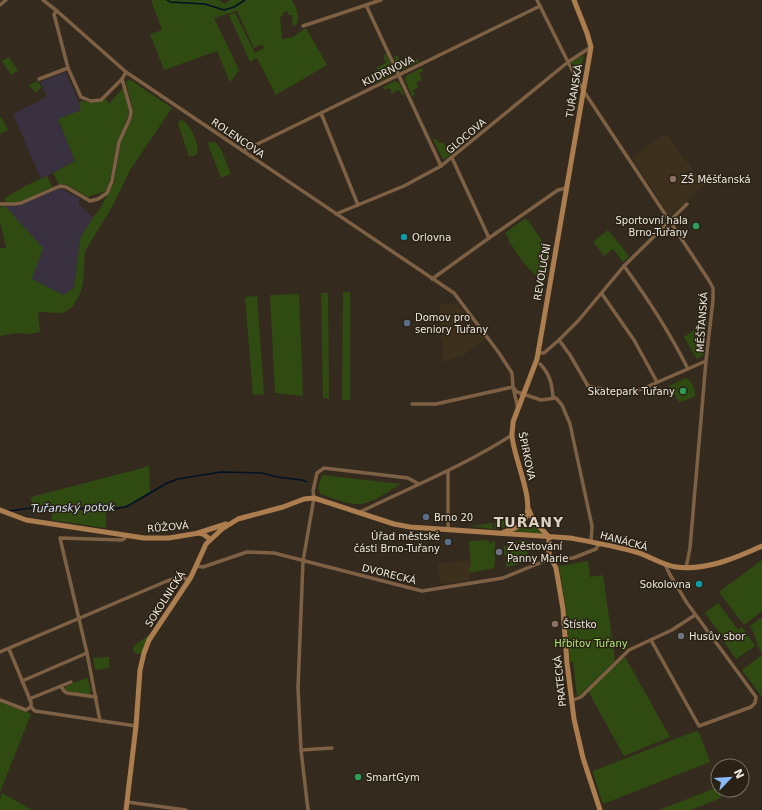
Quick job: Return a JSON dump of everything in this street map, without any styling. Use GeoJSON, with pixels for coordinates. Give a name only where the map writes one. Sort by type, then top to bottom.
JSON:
{"type":"FeatureCollection","features":[{"type":"Feature","properties":{"kind":"main road","name":"TUŘANSKÁ"},"geometry":{"type":"LineString","coordinates":[[566,188],[591,47],[574,0]]}},
{"type":"Feature","properties":{"kind":"main road","name":"REVOLUČNÍ"},"geometry":{"type":"LineString","coordinates":[[524,395],[538,362],[538,353],[566,188]]}},
{"type":"Feature","properties":{"kind":"main road","name":"ŠPIRKOVA"},"geometry":{"type":"LineString","coordinates":[[524,395],[514,422],[512,436],[526,491],[528,507]]}},
{"type":"Feature","properties":{"kind":"main road","name":"HANÁCKÁ"},"geometry":{"type":"LineString","coordinates":[[314,498],[394,524],[410,527],[548,537],[591,542],[635,552],[674,567],[698,567],[741,555],[762,546]]}},
{"type":"Feature","properties":{"kind":"main road","name":"SOKOLNICKÁ"},"geometry":{"type":"LineString","coordinates":[[126,810],[136,726],[140,670],[145,649],[151,637],[189,580],[204,548],[210,539],[222,529],[246,516],[283,507],[304,499],[314,498]]}},
{"type":"Feature","properties":{"kind":"main road","name":"HANÁCKÁ"},"geometry":{"type":"LineString","coordinates":[[500,534],[511,530],[522,523],[527,516],[528,507]]}},
{"type":"Feature","properties":{"kind":"main road"},"geometry":{"type":"LineString","coordinates":[[528,507],[533,520],[548,537]]}},
{"type":"Feature","properties":{"kind":"main road","name":"RŮŽOVÁ"},"geometry":{"type":"LineString","coordinates":[[2,510],[26,520],[126,536],[164,538],[197,533],[203,534],[210,539]]}},
{"type":"Feature","properties":{"kind":"main road"},"geometry":{"type":"LineString","coordinates":[[197,533],[231,523]]}},
{"type":"Feature","properties":{"kind":"main road","name":"PRATECKÁ"},"geometry":{"type":"LineString","coordinates":[[548,537],[549,554],[556,568],[563,609],[571,701],[578,740],[600,810]]}},
{"type":"Feature","properties":{"kind":"street"},"geometry":{"type":"LineString","coordinates":[[0,5],[6,0]]}},
{"type":"Feature","properties":{"kind":"street","name":"ROLENCOVA"},"geometry":{"type":"LineString","coordinates":[[42,0],[57,11],[126,72],[454,293],[499,353],[512,373],[513,387],[519,409]]}},
{"type":"Feature","properties":{"kind":"street"},"geometry":{"type":"LineString","coordinates":[[303,26],[380,0]]}},
{"type":"Feature","properties":{"kind":"street","name":"MĚŠŤANSKÁ"},"geometry":{"type":"LineString","coordinates":[[537,0],[583,90],[708,279],[712,288],[713,300],[706,362],[690,548],[686,568]]}},
{"type":"Feature","properties":{"kind":"street"},"geometry":{"type":"LineString","coordinates":[[366,5],[441,166]]}},
{"type":"Feature","properties":{"kind":"street","name":"KUDRNOVA"},"geometry":{"type":"LineString","coordinates":[[243,151],[540,6]]}},
{"type":"Feature","properties":{"kind":"street"},"geometry":{"type":"LineString","coordinates":[[57,11],[54,14],[68,68],[82,97],[91,101],[101,100],[122,79],[126,72]]}},
{"type":"Feature","properties":{"kind":"street","name":"GLOCOVA"},"geometry":{"type":"LineString","coordinates":[[336,214],[404,186],[441,166],[568,62],[591,47]]}},
{"type":"Feature","properties":{"kind":"street"},"geometry":{"type":"LineString","coordinates":[[39,79],[68,68]]}},
{"type":"Feature","properties":{"kind":"street"},"geometry":{"type":"LineString","coordinates":[[0,204],[21,203],[60,186],[66,186],[90,201],[98,200],[107,193],[112,181],[119,142],[130,118],[131,111],[122,79]]}},
{"type":"Feature","properties":{"kind":"street"},"geometry":{"type":"LineString","coordinates":[[321,113],[358,205]]}},
{"type":"Feature","properties":{"kind":"street"},"geometry":{"type":"LineString","coordinates":[[452,158],[489,238]]}},
{"type":"Feature","properties":{"kind":"street"},"geometry":{"type":"LineString","coordinates":[[432,279],[561,189],[566,188]]}},
{"type":"Feature","properties":{"kind":"street"},"geometry":{"type":"LineString","coordinates":[[538,353],[544,353],[559,340],[602,294],[624,266],[687,204]]}},
{"type":"Feature","properties":{"kind":"street"},"geometry":{"type":"LineString","coordinates":[[624,266],[659,317],[680,352],[688,369]]}},
{"type":"Feature","properties":{"kind":"street"},"geometry":{"type":"LineString","coordinates":[[602,294],[634,340],[656,382]]}},
{"type":"Feature","properties":{"kind":"street"},"geometry":{"type":"LineString","coordinates":[[559,340],[570,355],[588,386],[620,393],[642,389],[706,362]]}},
{"type":"Feature","properties":{"kind":"street"},"geometry":{"type":"LineString","coordinates":[[538,362],[547,370],[551,379],[553,397]]}},
{"type":"Feature","properties":{"kind":"street"},"geometry":{"type":"LineString","coordinates":[[412,404],[436,404],[513,387],[517,392],[541,400],[553,397],[559,400],[570,424],[592,526],[591,542]]}},
{"type":"Feature","properties":{"kind":"street"},"geometry":{"type":"LineString","coordinates":[[360,512],[448,471],[493,448],[512,436]]}},
{"type":"Feature","properties":{"kind":"street"},"geometry":{"type":"LineString","coordinates":[[308,810],[301,750],[298,688],[303,561],[317,473],[324,468],[408,478],[419,484]]}},
{"type":"Feature","properties":{"kind":"street"},"geometry":{"type":"LineString","coordinates":[[448,471],[448,530]]}},
{"type":"Feature","properties":{"kind":"street","name":"RŮŽOVÁ"},"geometry":{"type":"LineString","coordinates":[[78,619],[60,538],[122,540],[126,536]]}},
{"type":"Feature","properties":{"kind":"street","name":"DVORECKÁ"},"geometry":{"type":"LineString","coordinates":[[196,566],[203,568],[247,552],[274,553],[422,591],[503,578],[551,560],[566,559],[578,556],[596,549],[599,544]]}},
{"type":"Feature","properties":{"kind":"street"},"geometry":{"type":"LineString","coordinates":[[651,640],[699,726],[751,707],[756,701],[756,697],[695,615],[670,576],[665,564]]}},
{"type":"Feature","properties":{"kind":"street"},"geometry":{"type":"LineString","coordinates":[[670,576],[674,567]]}},
{"type":"Feature","properties":{"kind":"street"},"geometry":{"type":"LineString","coordinates":[[0,652],[166,580],[180,577],[189,580]]}},
{"type":"Feature","properties":{"kind":"street"},"geometry":{"type":"LineString","coordinates":[[571,701],[581,697],[629,650],[672,630],[695,615]]}},
{"type":"Feature","properties":{"kind":"street"},"geometry":{"type":"LineString","coordinates":[[78,619],[87,653],[100,721]]}},
{"type":"Feature","properties":{"kind":"street"},"geometry":{"type":"LineString","coordinates":[[9,649],[29,699],[31,705],[30,707],[35,711],[136,726]]}},
{"type":"Feature","properties":{"kind":"street"},"geometry":{"type":"LineString","coordinates":[[22,681],[87,653]]}},
{"type":"Feature","properties":{"kind":"street"},"geometry":{"type":"LineString","coordinates":[[29,699],[71,682]]}},
{"type":"Feature","properties":{"kind":"street"},"geometry":{"type":"LineString","coordinates":[[61,686],[67,693],[96,698]]}},
{"type":"Feature","properties":{"kind":"street"},"geometry":{"type":"LineString","coordinates":[[0,700],[26,710],[30,707]]}},
{"type":"Feature","properties":{"kind":"street"},"geometry":{"type":"LineString","coordinates":[[301,750],[332,748]]}},
{"type":"Feature","properties":{"kind":"street"},"geometry":{"type":"LineString","coordinates":[[127,802],[186,810]]}},
{"type":"Feature","properties":{"kind":"shaded area"},"geometry":{"type":"Polygon","coordinates":[[[66,72],[82,110],[58,120],[75,161],[41,179],[13,114],[47,97],[40,82],[66,72]]]}},
{"type":"Feature","properties":{"kind":"shaded area","name":"ZŠ Měšťanská"},"geometry":{"type":"Polygon","coordinates":[[[666,134],[704,185],[670,216],[632,157],[666,134]]]}},
{"type":"Feature","properties":{"kind":"shaded area"},"geometry":{"type":"Polygon","coordinates":[[[60,188],[79,198],[79,205],[93,217],[80,239],[74,288],[63,295],[32,279],[5,206],[18,206],[60,188]]]}},
{"type":"Feature","properties":{"kind":"shaded area"},"geometry":{"type":"Polygon","coordinates":[[[457,303],[485,339],[465,354],[443,362],[440,305],[457,303]]]}},
{"type":"Feature","properties":{"kind":"shaded area"},"geometry":{"type":"Polygon","coordinates":[[[470,561],[470,580],[440,584],[438,563],[470,561]]]}},
{"type":"Feature","properties":{"kind":"green space"},"geometry":{"type":"Polygon","coordinates":[[[151,0],[219,0],[225,4],[230,0],[292,0],[297,10],[298,19],[295,26],[293,26],[292,15],[288,15],[288,11],[283,12],[283,16],[280,16],[282,39],[293,37],[306,28],[327,65],[276,95],[257,58],[250,62],[229,15],[235,13],[255,53],[264,48],[262,44],[254,48],[237,11],[214,18],[239,70],[230,82],[217,51],[164,70],[150,34],[162,30],[151,0]]]}},
{"type":"Feature","properties":{"kind":"green space"},"geometry":{"type":"Polygon","coordinates":[[[386,54],[394,71],[392,75],[374,84],[372,81],[381,76],[376,68],[386,63],[383,56],[386,54]]]}},
{"type":"Feature","properties":{"kind":"green space"},"geometry":{"type":"Polygon","coordinates":[[[406,54],[408,57],[411,56],[413,61],[418,59],[419,62],[403,69],[399,68],[394,57],[397,55],[399,60],[400,59],[402,61],[404,60],[406,54]]]}},
{"type":"Feature","properties":{"kind":"green space"},"geometry":{"type":"Polygon","coordinates":[[[584,55],[580,76],[578,76],[571,62],[584,55]]]}},
{"type":"Feature","properties":{"kind":"green space"},"geometry":{"type":"Polygon","coordinates":[[[9,57],[18,71],[11,75],[2,61],[9,57]]]}},
{"type":"Feature","properties":{"kind":"green space"},"geometry":{"type":"Polygon","coordinates":[[[422,68],[423,71],[419,73],[422,80],[417,82],[418,88],[413,90],[415,95],[412,96],[405,80],[406,76],[422,68]]]}},
{"type":"Feature","properties":{"kind":"green space"},"geometry":{"type":"Polygon","coordinates":[[[129,79],[172,108],[130,170],[112,207],[85,251],[83,283],[79,296],[72,307],[63,313],[38,312],[40,332],[28,334],[16,333],[0,336],[0,248],[6,248],[0,221],[0,207],[5,206],[43,248],[32,279],[63,295],[74,288],[80,239],[93,217],[100,209],[114,182],[121,142],[132,119],[133,110],[126,83],[129,79]]]}},
{"type":"Feature","properties":{"kind":"green space"},"geometry":{"type":"Polygon","coordinates":[[[38,81],[41,87],[36,93],[29,85],[38,81]]]}},
{"type":"Feature","properties":{"kind":"green space"},"geometry":{"type":"Polygon","coordinates":[[[395,81],[399,83],[404,94],[402,95],[399,90],[391,93],[390,92],[392,91],[389,88],[384,90],[383,87],[395,81]]]}},
{"type":"Feature","properties":{"kind":"green space"},"geometry":{"type":"Polygon","coordinates":[[[123,88],[129,110],[117,143],[111,176],[106,191],[88,197],[67,185],[59,184],[53,173],[75,161],[58,119],[81,110],[79,103],[82,101],[95,103],[105,98],[109,104],[123,88]]]}},
{"type":"Feature","properties":{"kind":"green space"},"geometry":{"type":"Polygon","coordinates":[[[1,117],[8,130],[0,134],[0,118],[1,117]]]}},
{"type":"Feature","properties":{"kind":"green space"},"geometry":{"type":"Polygon","coordinates":[[[182,120],[188,126],[196,140],[198,150],[197,154],[194,156],[189,156],[178,124],[179,121],[182,120]]]}},
{"type":"Feature","properties":{"kind":"green space"},"geometry":{"type":"Polygon","coordinates":[[[433,139],[436,139],[439,143],[442,142],[452,153],[445,159],[442,158],[433,139]]]}},
{"type":"Feature","properties":{"kind":"green space"},"geometry":{"type":"Polygon","coordinates":[[[209,142],[215,142],[221,149],[230,174],[221,178],[208,144],[209,142]]]}},
{"type":"Feature","properties":{"kind":"green space"},"geometry":{"type":"Polygon","coordinates":[[[47,176],[52,187],[30,198],[18,202],[6,203],[5,198],[25,186],[47,176]]]}},
{"type":"Feature","properties":{"kind":"green space"},"geometry":{"type":"Polygon","coordinates":[[[526,218],[545,245],[550,246],[545,279],[533,273],[528,268],[508,240],[509,239],[505,233],[526,218]]]}},
{"type":"Feature","properties":{"kind":"green space"},"geometry":{"type":"Polygon","coordinates":[[[608,230],[629,256],[623,262],[613,249],[604,256],[593,242],[608,230]]]}},
{"type":"Feature","properties":{"kind":"green space"},"geometry":{"type":"Polygon","coordinates":[[[343,292],[350,292],[350,400],[342,400],[343,292]]]}},
{"type":"Feature","properties":{"kind":"green space"},"geometry":{"type":"Polygon","coordinates":[[[321,293],[328,293],[329,399],[323,398],[321,293]]]}},
{"type":"Feature","properties":{"kind":"green space"},"geometry":{"type":"Polygon","coordinates":[[[299,294],[303,396],[275,393],[270,295],[299,294]]]}},
{"type":"Feature","properties":{"kind":"green space"},"geometry":{"type":"Polygon","coordinates":[[[257,296],[264,394],[253,395],[245,297],[257,296]]]}},
{"type":"Feature","properties":{"kind":"green space"},"geometry":{"type":"Polygon","coordinates":[[[707,321],[703,355],[697,359],[684,337],[707,321]]]}},
{"type":"Feature","properties":{"kind":"green space","name":"Skatepark Tuřany"},"geometry":{"type":"Polygon","coordinates":[[[686,378],[693,386],[695,396],[679,402],[669,386],[686,378]]]}},
{"type":"Feature","properties":{"kind":"green space"},"geometry":{"type":"Polygon","coordinates":[[[149,466],[150,492],[125,506],[32,506],[31,497],[149,466]]]}},
{"type":"Feature","properties":{"kind":"green space"},"geometry":{"type":"Polygon","coordinates":[[[322,475],[401,484],[371,501],[356,504],[340,501],[321,494],[318,489],[322,475]]]}},
{"type":"Feature","properties":{"kind":"green space"},"geometry":{"type":"Polygon","coordinates":[[[52,510],[106,511],[106,528],[52,520],[52,510]]]}},
{"type":"Feature","properties":{"kind":"green space"},"geometry":{"type":"Polygon","coordinates":[[[509,520],[510,524],[506,527],[495,529],[494,523],[509,520]]]}},
{"type":"Feature","properties":{"kind":"green space"},"geometry":{"type":"Polygon","coordinates":[[[492,523],[493,529],[470,526],[492,523]]]}},
{"type":"Feature","properties":{"kind":"green space"},"geometry":{"type":"Polygon","coordinates":[[[529,524],[536,527],[541,533],[514,531],[521,527],[529,524]]]}},
{"type":"Feature","properties":{"kind":"green space"},"geometry":{"type":"Polygon","coordinates":[[[489,540],[489,543],[494,541],[495,543],[494,568],[469,573],[469,568],[471,567],[469,541],[489,540]]]}},
{"type":"Feature","properties":{"kind":"green space"},"geometry":{"type":"Polygon","coordinates":[[[512,542],[527,543],[524,544],[524,547],[529,547],[527,553],[528,562],[506,567],[504,546],[511,545],[512,542]]]}},
{"type":"Feature","properties":{"kind":"green space"},"geometry":{"type":"Polygon","coordinates":[[[762,560],[762,611],[744,625],[719,592],[762,560]]]}},
{"type":"Feature","properties":{"kind":"green space","name":"Hřbitov Tuřany"},"geometry":{"type":"Polygon","coordinates":[[[588,561],[590,577],[603,575],[615,661],[579,696],[577,696],[573,662],[570,662],[566,609],[559,566],[588,561]]]}},
{"type":"Feature","properties":{"kind":"green space"},"geometry":{"type":"Polygon","coordinates":[[[718,603],[738,630],[742,627],[755,646],[736,659],[723,640],[724,639],[705,613],[718,603]]]}},
{"type":"Feature","properties":{"kind":"green space"},"geometry":{"type":"Polygon","coordinates":[[[762,617],[762,654],[750,626],[762,617]]]}},
{"type":"Feature","properties":{"kind":"green space"},"geometry":{"type":"Polygon","coordinates":[[[149,636],[141,654],[135,653],[133,650],[134,646],[149,636]]]}},
{"type":"Feature","properties":{"kind":"green space"},"geometry":{"type":"Polygon","coordinates":[[[762,655],[762,697],[742,670],[762,655]]]}},
{"type":"Feature","properties":{"kind":"green space"},"geometry":{"type":"Polygon","coordinates":[[[109,657],[109,668],[95,670],[93,658],[109,657]]]}},
{"type":"Feature","properties":{"kind":"green space"},"geometry":{"type":"Polygon","coordinates":[[[625,657],[670,737],[624,756],[588,691],[625,657]]]}},
{"type":"Feature","properties":{"kind":"green space"},"geometry":{"type":"Polygon","coordinates":[[[86,678],[88,679],[91,691],[89,695],[66,691],[65,687],[86,678]]]}},
{"type":"Feature","properties":{"kind":"green space"},"geometry":{"type":"Polygon","coordinates":[[[0,702],[31,714],[0,792],[0,702]]]}},
{"type":"Feature","properties":{"kind":"green space"},"geometry":{"type":"Polygon","coordinates":[[[696,731],[699,732],[710,762],[603,804],[593,771],[696,731]]]}},
{"type":"Feature","properties":{"kind":"green space"},"geometry":{"type":"Polygon","coordinates":[[[710,790],[710,798],[721,798],[690,810],[659,810],[710,790]]]}},
{"type":"Feature","properties":{"kind":"green space"},"geometry":{"type":"Polygon","coordinates":[[[2,793],[32,810],[0,810],[0,799],[2,793]]]}},
{"type":"Feature","properties":{"kind":"waterway"},"geometry":{"type":"LineString","coordinates":[[167,0],[170,2],[205,4],[224,10],[234,7],[245,0]]}},
{"type":"Feature","properties":{"kind":"waterway","name":"Tuřanský potok"},"geometry":{"type":"LineString","coordinates":[[8,511],[32,508],[112,509],[126,507],[167,483],[178,479],[221,472],[262,473],[307,482]]}},
{"type":"Feature","properties":{"kind":"place","name":"ZŠ Měšťanská"},"geometry":{"type":"Point","coordinates":[673,179]}},
{"type":"Feature","properties":{"kind":"place","name":"Sportovní hala Brno-Tuřany"},"geometry":{"type":"Point","coordinates":[696,226]}},
{"type":"Feature","properties":{"kind":"place","name":"Orlovna"},"geometry":{"type":"Point","coordinates":[404,237]}},
{"type":"Feature","properties":{"kind":"place","name":"Domov pro seniory Tuřany"},"geometry":{"type":"Point","coordinates":[407,323]}},
{"type":"Feature","properties":{"kind":"place","name":"Skatepark Tuřany"},"geometry":{"type":"Point","coordinates":[683,391]}},
{"type":"Feature","properties":{"kind":"place","name":"Brno 20"},"geometry":{"type":"Point","coordinates":[426,517]}},
{"type":"Feature","properties":{"kind":"place","name":"Úřad městské části Brno-Tuřany"},"geometry":{"type":"Point","coordinates":[448,542]}},
{"type":"Feature","properties":{"kind":"place","name":"Zvěstování Panny Marie"},"geometry":{"type":"Point","coordinates":[499,552]}},
{"type":"Feature","properties":{"kind":"place","name":"Sokolovna"},"geometry":{"type":"Point","coordinates":[699,584]}},
{"type":"Feature","properties":{"kind":"place","name":"Štístko"},"geometry":{"type":"Point","coordinates":[555,624]}},
{"type":"Feature","properties":{"kind":"place","name":"Husův sbor"},"geometry":{"type":"Point","coordinates":[681,636]}},
{"type":"Feature","properties":{"kind":"place","name":"SmartGym"},"geometry":{"type":"Point","coordinates":[358,777]}},
{"type":"Feature","properties":{"kind":"district","name":"TUŘANY"},"geometry":{"type":"Point","coordinates":[529,522]}}]}
